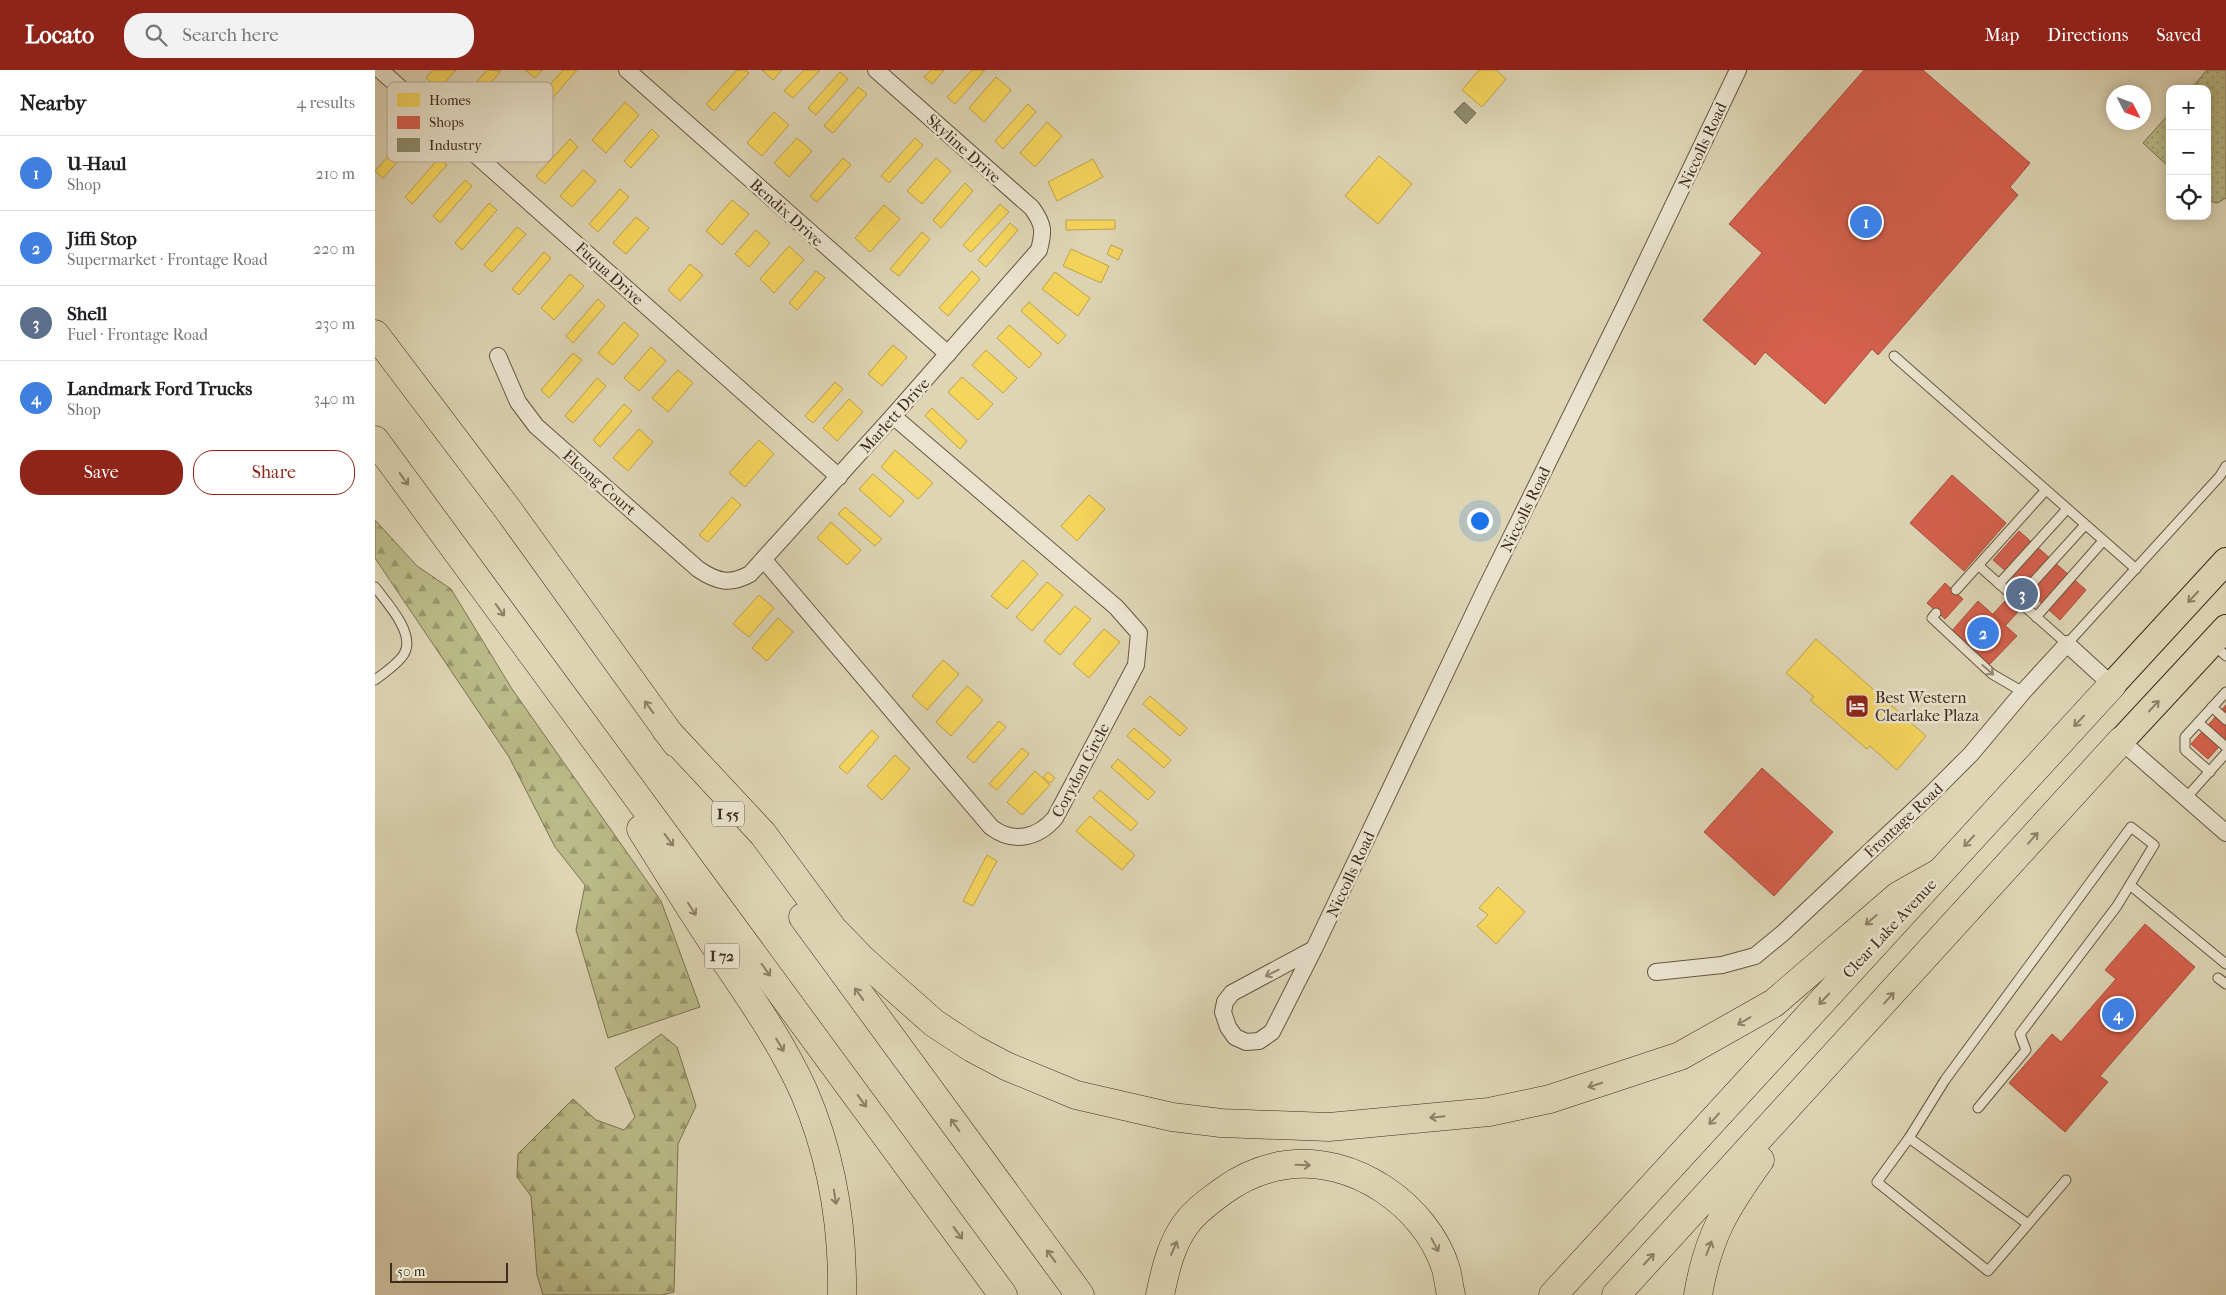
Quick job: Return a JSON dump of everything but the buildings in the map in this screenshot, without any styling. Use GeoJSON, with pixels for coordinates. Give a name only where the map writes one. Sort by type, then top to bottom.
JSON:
{"type":"FeatureCollection","features":[{"type":"Feature","properties":{"kind":"highway","name":"I 55"},"geometry":{"type":"LineString","coordinates":[[375,334],[509,511],[666,730],[1080,1295]]}},
{"type":"Feature","properties":{"kind":"highway"},"geometry":{"type":"LineString","coordinates":[[375,440],[1003,1295]]}},
{"type":"Feature","properties":{"kind":"highway","name":"I 72"},"geometry":{"type":"LineString","coordinates":[[526,646],[626,806],[785,1053],[804,1093],[834,1189],[841,1234],[842,1295]]}},
{"type":"Feature","properties":{"kind":"highway","name":"Clear Lake Avenue"},"geometry":{"type":"LineString","coordinates":[[1553,1295],[2112,685]]}},
{"type":"Feature","properties":{"kind":"highway"},"geometry":{"type":"LineString","coordinates":[[666,730],[763,834],[833,929],[863,960],[934,1022],[972,1048],[1006,1066],[1076,1095],[1172,1117],[1221,1123],[1329,1127],[1489,1112],[1550,1099],[1680,1056],[1774,1003],[1898,896],[1939,873]]}},
{"type":"Feature","properties":{"kind":"highway"},"geometry":{"type":"LineString","coordinates":[[1616,1295],[1831,1062],[2121,741]]}},
{"type":"Feature","properties":{"kind":"highway"},"geometry":{"type":"LineString","coordinates":[[1698,1295],[1703,1263],[1717,1226],[1729,1205],[1831,1062]]}},
{"type":"Feature","properties":{"kind":"highway"},"geometry":{"type":"LineString","coordinates":[[1160,1295],[1164,1275],[1174,1248],[1186,1224],[1204,1205],[1233,1184],[1249,1176],[1286,1165],[1317,1166],[1341,1170],[1383,1188],[1409,1211],[1427,1232],[1446,1269],[1451,1295]]}},
{"type":"Feature","properties":{"kind":"main road","name":"Clear Lake Avenue"},"geometry":{"type":"LineString","coordinates":[[2112,685],[2226,561]]}},
{"type":"Feature","properties":{"kind":"main road"},"geometry":{"type":"LineString","coordinates":[[2121,741],[2221,636]]}},
{"type":"Feature","properties":{"kind":"street","name":"Fuqua Drive"},"geometry":{"type":"LineString","coordinates":[[380,70],[394,82]]}},
{"type":"Feature","properties":{"kind":"street","name":"Bendix Drive"},"geometry":{"type":"LineString","coordinates":[[627,70],[948,354]]}},
{"type":"Feature","properties":{"kind":"street","name":"Skyline Drive"},"geometry":{"type":"LineString","coordinates":[[876,70],[1032,208],[1039,218],[1044,232]]}},
{"type":"Feature","properties":{"kind":"street","name":"Niccolls Road"},"geometry":{"type":"LineString","coordinates":[[1314,949],[1232,993],[1225,1002],[1223,1012],[1228,1026],[1235,1037],[1246,1042],[1259,1041],[1272,1032],[1314,949],[1483,594],[1625,306],[1738,70]]}},
{"type":"Feature","properties":{"kind":"street","name":"Fuqua Drive"},"geometry":{"type":"LineString","coordinates":[[484,162],[839,477]]}},
{"type":"Feature","properties":{"kind":"street","name":"Marlett Drive"},"geometry":{"type":"LineString","coordinates":[[729,582],[750,574],[839,477],[1032,261],[1039,250],[1044,232]]}},
{"type":"Feature","properties":{"kind":"street","name":"Elcong Court"},"geometry":{"type":"LineString","coordinates":[[499,356],[518,402],[535,426],[699,568],[714,579],[729,582]]}},
{"type":"Feature","properties":{"kind":"street","name":"Corydon Circle"},"geometry":{"type":"LineString","coordinates":[[764,560],[991,827],[999,833],[1015,837],[1036,835],[1047,827],[1055,818],[1135,665],[1139,633],[1116,607],[893,416]]}},
{"type":"Feature","properties":{"kind":"street"},"geometry":{"type":"LineString","coordinates":[[2067,644],[2112,685]]}},
{"type":"Feature","properties":{"kind":"street","name":"Frontage Road"},"geometry":{"type":"LineString","coordinates":[[1656,972],[1723,965],[1755,956],[1783,933],[1971,754],[2023,692],[2067,644]]}},
{"type":"Feature","properties":{"kind":"street"},"geometry":{"type":"LineString","coordinates":[[2121,741],[2226,833]]}},
{"type":"Feature","properties":{"kind":"lane"},"geometry":{"type":"LineString","coordinates":[[1894,356],[2045,491],[2136,569]]}},
{"type":"Feature","properties":{"kind":"lane"},"geometry":{"type":"LineString","coordinates":[[1979,566],[2067,644],[2220,476],[2226,466]]}},
{"type":"Feature","properties":{"kind":"lane"},"geometry":{"type":"LineString","coordinates":[[1956,590],[2045,491]]}},
{"type":"Feature","properties":{"kind":"lane"},"geometry":{"type":"LineString","coordinates":[[1999,584],[2067,510]]}},
{"type":"Feature","properties":{"kind":"lane"},"geometry":{"type":"LineString","coordinates":[[2017,600],[2085,525]]}},
{"type":"Feature","properties":{"kind":"lane"},"geometry":{"type":"LineString","coordinates":[[2036,617],[2103,541]]}},
{"type":"Feature","properties":{"kind":"lane"},"geometry":{"type":"LineString","coordinates":[[375,587],[407,635],[407,645],[403,655],[375,680]]}},
{"type":"Feature","properties":{"kind":"lane"},"geometry":{"type":"LineString","coordinates":[[1936,613],[1931,618],[1992,674],[2023,692]]}},
{"type":"Feature","properties":{"kind":"lane"},"geometry":{"type":"LineString","coordinates":[[2210,772],[2185,750],[2185,737],[2226,692]]}},
{"type":"Feature","properties":{"kind":"lane"},"geometry":{"type":"LineString","coordinates":[[2212,707],[2226,720]]}},
{"type":"Feature","properties":{"kind":"lane"},"geometry":{"type":"LineString","coordinates":[[2199,723],[2226,747]]}},
{"type":"Feature","properties":{"kind":"lane"},"geometry":{"type":"LineString","coordinates":[[2185,798],[2226,753]]}},
{"type":"Feature","properties":{"kind":"lane"},"geometry":{"type":"LineString","coordinates":[[1978,1108],[2026,1050],[2020,1034],[2117,906],[2154,845],[2131,827],[1945,1080],[1909,1138],[1877,1182],[1988,1272],[2066,1180]]}},
{"type":"Feature","properties":{"kind":"lane"},"geometry":{"type":"LineString","coordinates":[[2130,884],[2226,964]]}},
{"type":"Feature","properties":{"kind":"lane"},"geometry":{"type":"LineString","coordinates":[[2218,978],[2226,984]]}},
{"type":"Feature","properties":{"kind":"lane"},"geometry":{"type":"LineString","coordinates":[[1909,1138],[2028,1224]]}},
{"type":"Feature","properties":{"kind":"green space"},"geometry":{"type":"Polygon","coordinates":[[[2207,70],[2226,70],[2226,198],[2217,203],[2211,201],[2211,85],[2194,85],[2207,70]]]}},
{"type":"Feature","properties":{"kind":"green space"},"geometry":{"type":"Polygon","coordinates":[[[2166,117],[2166,164],[2143,143],[2166,117]]]}},
{"type":"Feature","properties":{"kind":"green space"},"geometry":{"type":"Polygon","coordinates":[[[375,520],[417,566],[451,589],[512,689],[661,901],[700,1007],[608,1038],[576,930],[585,885],[555,847],[509,757],[375,558],[375,520]]]}},
{"type":"Feature","properties":{"kind":"green space"},"geometry":{"type":"Polygon","coordinates":[[[661,1034],[677,1047],[696,1106],[678,1144],[674,1292],[662,1295],[543,1295],[537,1275],[531,1196],[517,1177],[518,1154],[573,1099],[596,1120],[624,1130],[635,1117],[615,1068],[661,1034]]]}},
{"type":"Feature","properties":{"kind":"place","name":"U-Haul"},"geometry":{"type":"Point","coordinates":[1866,222]}},
{"type":"Feature","properties":{"kind":"place","name":"Shell"},"geometry":{"type":"Point","coordinates":[2022,594]}},
{"type":"Feature","properties":{"kind":"place","name":"Jiffi Stop"},"geometry":{"type":"Point","coordinates":[1983,633]}},
{"type":"Feature","properties":{"kind":"place","name":"Best Western Clearlake Plaza"},"geometry":{"type":"Point","coordinates":[1857,706]}},
{"type":"Feature","properties":{"kind":"place","name":"Landmark Ford Trucks"},"geometry":{"type":"Point","coordinates":[2118,1014]}}]}
